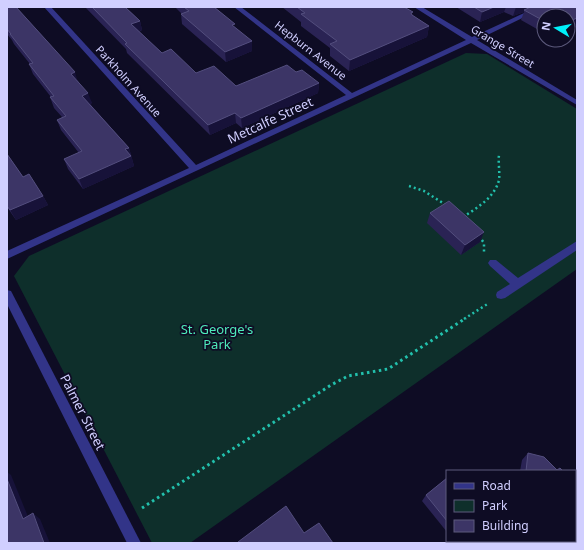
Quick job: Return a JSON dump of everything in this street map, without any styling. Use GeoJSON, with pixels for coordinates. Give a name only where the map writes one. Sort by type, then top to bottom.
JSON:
{"type":"FeatureCollection","features":[{"type":"Feature","properties":{"kind":"street","name":"Parkholm Avenue"},"geometry":{"type":"LineString","coordinates":[[47,7],[195,169]]}},
{"type":"Feature","properties":{"kind":"street","name":"Hepburn Avenue"},"geometry":{"type":"LineString","coordinates":[[237,7],[352,96]]}},
{"type":"Feature","properties":{"kind":"street","name":"Grange Street"},"geometry":{"type":"LineString","coordinates":[[418,7],[577,103]]}},
{"type":"Feature","properties":{"kind":"street","name":"Metcalfe Street"},"geometry":{"type":"LineString","coordinates":[[7,254],[195,169],[542,7]]}},
{"type":"Feature","properties":{"kind":"street"},"geometry":{"type":"LineString","coordinates":[[501,295],[577,245]]}},
{"type":"Feature","properties":{"kind":"street"},"geometry":{"type":"LineString","coordinates":[[494,263],[518,284]]}},
{"type":"Feature","properties":{"kind":"street","name":"Palmer Street"},"geometry":{"type":"LineString","coordinates":[[7,294],[134,543]]}},
{"type":"Feature","properties":{"kind":"path"},"geometry":{"type":"LineString","coordinates":[[460,220],[477,208],[497,185],[500,176],[498,168],[499,155]]}},
{"type":"Feature","properties":{"kind":"path"},"geometry":{"type":"LineString","coordinates":[[409,186],[424,191],[441,201],[448,208]]}},
{"type":"Feature","properties":{"kind":"path"},"geometry":{"type":"LineString","coordinates":[[477,234],[483,238],[486,246],[483,256],[494,263]]}},
{"type":"Feature","properties":{"kind":"path"},"geometry":{"type":"LineString","coordinates":[[142,508],[331,385],[348,376],[388,369],[501,295]]}},
{"type":"Feature","properties":{"kind":"green space","name":"St. George's Park"},"geometry":{"type":"Polygon","coordinates":[[[466,53],[487,54],[577,109],[577,269],[190,543],[152,543],[14,276],[29,256],[466,53]]]}},
{"type":"Feature","properties":{"kind":"building"},"geometry":{"type":"Polygon","coordinates":[[[7,7],[16,7],[75,72],[71,74],[88,93],[82,96],[129,148],[125,149],[131,156],[79,179],[64,159],[82,151],[57,120],[66,116],[50,97],[54,96],[29,64],[33,63],[7,29],[7,7]]]}},
{"type":"Feature","properties":{"kind":"building"},"geometry":{"type":"Polygon","coordinates":[[[92,7],[125,7],[140,21],[131,24],[162,53],[171,49],[196,73],[214,66],[236,86],[287,65],[296,72],[302,70],[319,83],[241,118],[235,113],[208,125],[125,44],[127,43],[92,7]]]}},
{"type":"Feature","properties":{"kind":"building"},"geometry":{"type":"Polygon","coordinates":[[[184,7],[214,7],[235,24],[232,25],[252,41],[225,52],[181,14],[189,11],[184,7]]]}},
{"type":"Feature","properties":{"kind":"building"},"geometry":{"type":"Polygon","coordinates":[[[297,7],[404,7],[413,12],[411,13],[412,15],[429,26],[350,60],[330,44],[337,41],[301,14],[305,13],[297,7]]]}},
{"type":"Feature","properties":{"kind":"building"},"geometry":{"type":"Polygon","coordinates":[[[474,7],[494,7],[482,12],[474,7]]]}},
{"type":"Feature","properties":{"kind":"building"},"geometry":{"type":"Polygon","coordinates":[[[531,7],[577,7],[577,18],[576,8],[536,8],[536,17],[524,10],[531,7]]]}},
{"type":"Feature","properties":{"kind":"building"},"geometry":{"type":"Polygon","coordinates":[[[7,154],[23,177],[29,174],[43,196],[10,210],[7,206],[7,154]]]}},
{"type":"Feature","properties":{"kind":"building"},"geometry":{"type":"Polygon","coordinates":[[[449,201],[484,232],[465,245],[430,213],[449,201]]]}},
{"type":"Feature","properties":{"kind":"building"},"geometry":{"type":"Polygon","coordinates":[[[528,453],[544,457],[557,470],[526,470],[528,453]]]}},
{"type":"Feature","properties":{"kind":"building"},"geometry":{"type":"Polygon","coordinates":[[[7,479],[23,519],[33,513],[44,543],[7,543],[7,479]]]}},
{"type":"Feature","properties":{"kind":"building"},"geometry":{"type":"Polygon","coordinates":[[[446,479],[446,520],[426,495],[446,479]]]}},
{"type":"Feature","properties":{"kind":"building"},"geometry":{"type":"Polygon","coordinates":[[[576,484],[577,485],[576,498],[576,484]]]}},
{"type":"Feature","properties":{"kind":"building"},"geometry":{"type":"Polygon","coordinates":[[[286,506],[304,533],[319,523],[333,543],[238,543],[238,542],[286,506]]]}},
{"type":"Feature","properties":{"kind":"building"},"geometry":{"type":"Polygon","coordinates":[[[576,517],[577,518],[577,543],[543,542],[576,542],[576,517]]]}},
{"type":"Feature","properties":{"kind":"building"},"geometry":{"type":"Polygon","coordinates":[[[464,542],[497,542],[496,543],[464,542]]]}}]}
